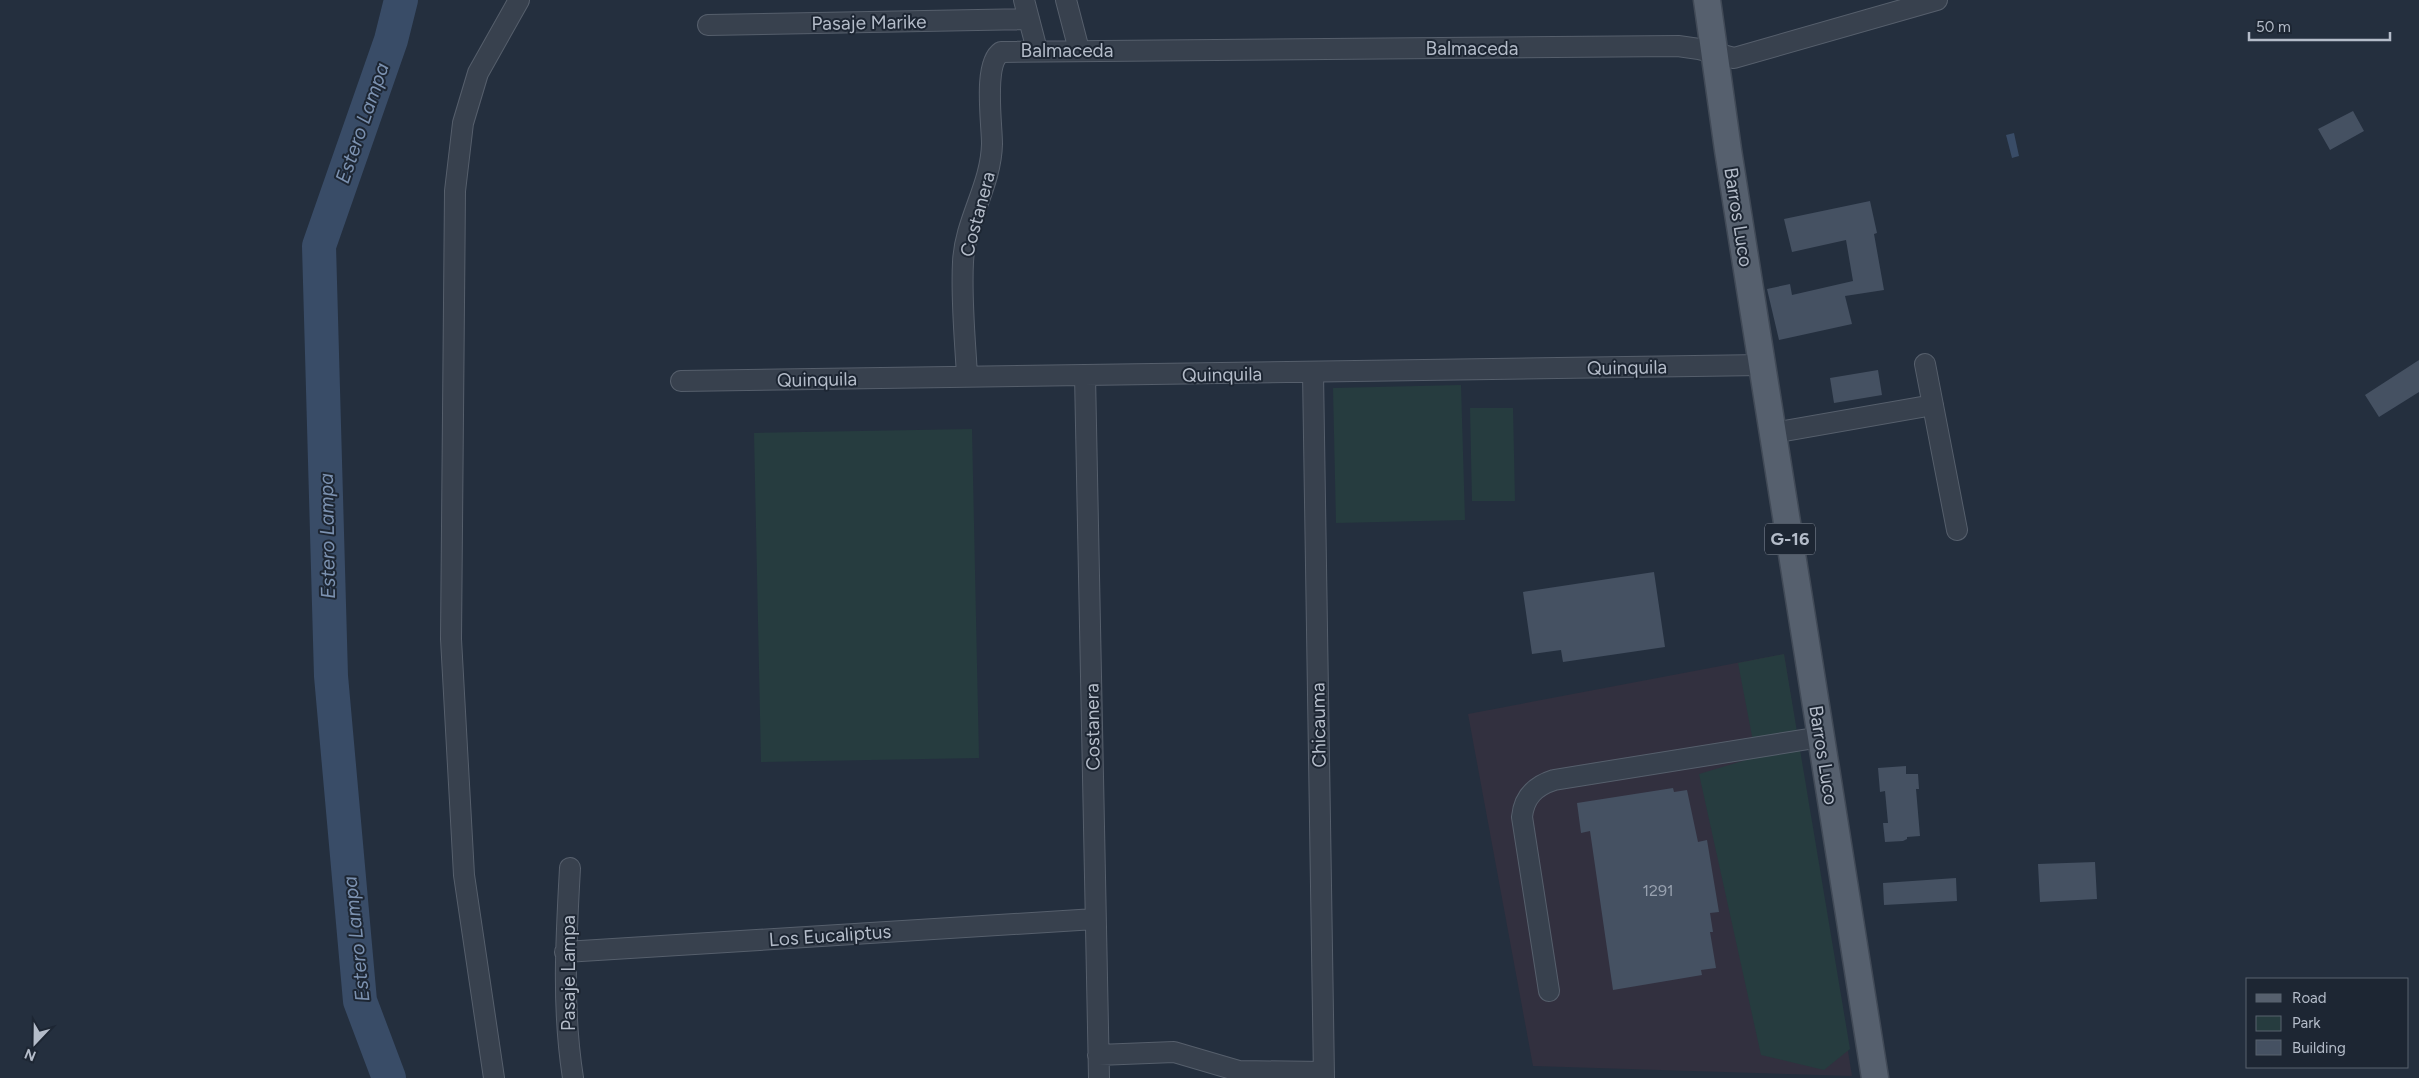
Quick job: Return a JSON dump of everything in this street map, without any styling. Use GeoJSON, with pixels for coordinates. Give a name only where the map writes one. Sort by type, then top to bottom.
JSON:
{"type":"FeatureCollection","features":[{"type":"Feature","properties":{"kind":"main road","name":"Barros Luco"},"geometry":{"type":"LineString","coordinates":[[1707,0],[1762,365],[1875,1078]]}},
{"type":"Feature","properties":{"kind":"street"},"geometry":{"type":"LineString","coordinates":[[494,1078],[464,875],[451,639],[455,191],[463,123],[478,73],[519,0]]}},
{"type":"Feature","properties":{"kind":"street"},"geometry":{"type":"LineString","coordinates":[[1066,0],[1079,50]]}},
{"type":"Feature","properties":{"kind":"street","name":"Balmaceda"},"geometry":{"type":"LineString","coordinates":[[998,54],[1006,50],[1678,46],[1734,58],[1937,0]]}},
{"type":"Feature","properties":{"kind":"street"},"geometry":{"type":"LineString","coordinates":[[1027,10],[1037,50]]}},
{"type":"Feature","properties":{"kind":"street","name":"Pasaje Marike"},"geometry":{"type":"LineString","coordinates":[[708,25],[1027,10]]}},
{"type":"Feature","properties":{"kind":"street","name":"Costanera"},"geometry":{"type":"LineString","coordinates":[[967,376],[963,260],[972,220],[989,173],[992,144],[991,74],[994,59],[998,54]]}},
{"type":"Feature","properties":{"kind":"street"},"geometry":{"type":"LineString","coordinates":[[1925,364],[1957,530]]}},
{"type":"Feature","properties":{"kind":"street","name":"Quinquila"},"geometry":{"type":"LineString","coordinates":[[681,381],[1762,365]]}},
{"type":"Feature","properties":{"kind":"street","name":"Chicauma"},"geometry":{"type":"LineString","coordinates":[[1313,373],[1324,1075]]}},
{"type":"Feature","properties":{"kind":"street","name":"Costanera"},"geometry":{"type":"LineString","coordinates":[[1085,375],[1099,1078]]}},
{"type":"Feature","properties":{"kind":"street"},"geometry":{"type":"LineString","coordinates":[[1773,433],[1933,405]]}},
{"type":"Feature","properties":{"kind":"street"},"geometry":{"type":"LineString","coordinates":[[1549,991],[1522,817],[1525,802],[1536,788],[1554,780],[1821,737]]}},
{"type":"Feature","properties":{"kind":"street","name":"Pasaje Lampa"},"geometry":{"type":"LineString","coordinates":[[570,868],[565,952],[565,1007],[573,1078]]}},
{"type":"Feature","properties":{"kind":"street","name":"Los Eucaliptus"},"geometry":{"type":"LineString","coordinates":[[565,952],[1095,919]]}},
{"type":"Feature","properties":{"kind":"street"},"geometry":{"type":"LineString","coordinates":[[1098,1055],[1174,1052],[1239,1071],[1324,1075]]}},
{"type":"Feature","properties":{"kind":"shaded area"},"geometry":{"type":"Polygon","coordinates":[[[1784,654],[1852,1076],[1533,1066],[1468,714],[1784,654]]]}},
{"type":"Feature","properties":{"kind":"green space"},"geometry":{"type":"Polygon","coordinates":[[[1461,385],[1465,520],[1336,523],[1333,388],[1461,385]]]}},
{"type":"Feature","properties":{"kind":"green space"},"geometry":{"type":"Polygon","coordinates":[[[1470,408],[1513,408],[1515,501],[1472,501],[1470,408]]]}},
{"type":"Feature","properties":{"kind":"green space"},"geometry":{"type":"Polygon","coordinates":[[[972,429],[979,758],[761,762],[754,433],[972,429]]]}},
{"type":"Feature","properties":{"kind":"green space"},"geometry":{"type":"Polygon","coordinates":[[[1784,654],[1850,1049],[1824,1070],[1761,1055],[1699,774],[1756,757],[1738,663],[1784,654]]]}},
{"type":"Feature","properties":{"kind":"water"},"geometry":{"type":"Polygon","coordinates":[[[2014,133],[2019,156],[2012,158],[2006,135],[2014,133]]]}},
{"type":"Feature","properties":{"kind":"building"},"geometry":{"type":"Polygon","coordinates":[[[2353,111],[2364,131],[2330,150],[2318,129],[2353,111]]]}},
{"type":"Feature","properties":{"kind":"building"},"geometry":{"type":"Polygon","coordinates":[[[1870,201],[1877,233],[1874,234],[1884,290],[1845,296],[1852,324],[1779,340],[1767,289],[1790,284],[1792,295],[1853,281],[1846,240],[1792,252],[1784,219],[1870,201]]]}},
{"type":"Feature","properties":{"kind":"building"},"geometry":{"type":"Polygon","coordinates":[[[2419,360],[2419,392],[2379,417],[2365,395],[2419,360]]]}},
{"type":"Feature","properties":{"kind":"building"},"geometry":{"type":"Polygon","coordinates":[[[1878,370],[1882,395],[1834,403],[1830,378],[1878,370]]]}},
{"type":"Feature","properties":{"kind":"building"},"geometry":{"type":"Polygon","coordinates":[[[1654,572],[1665,647],[1563,662],[1561,650],[1532,654],[1523,592],[1654,572]]]}},
{"type":"Feature","properties":{"kind":"building"},"geometry":{"type":"Polygon","coordinates":[[[1906,766],[1906,774],[1918,774],[1919,789],[1916,789],[1920,836],[1907,837],[1903,841],[1885,842],[1883,823],[1888,823],[1885,791],[1880,792],[1878,768],[1906,766]]]}},
{"type":"Feature","properties":{"kind":"building"},"geometry":{"type":"Polygon","coordinates":[[[1673,788],[1674,792],[1687,790],[1698,842],[1707,840],[1719,912],[1710,913],[1713,932],[1710,932],[1716,968],[1701,970],[1702,975],[1613,990],[1590,831],[1581,833],[1577,803],[1673,788]]]}},
{"type":"Feature","properties":{"kind":"building"},"geometry":{"type":"Polygon","coordinates":[[[2095,862],[2097,899],[2040,902],[2038,864],[2095,862]]]}},
{"type":"Feature","properties":{"kind":"building"},"geometry":{"type":"Polygon","coordinates":[[[1956,878],[1957,901],[1884,905],[1883,883],[1956,878]]]}},
{"type":"Feature","properties":{"kind":"waterway","name":"Estero Lampa"},"geometry":{"type":"LineString","coordinates":[[389,1078],[360,1001],[331,676],[319,246],[391,40],[401,0]]}}]}
